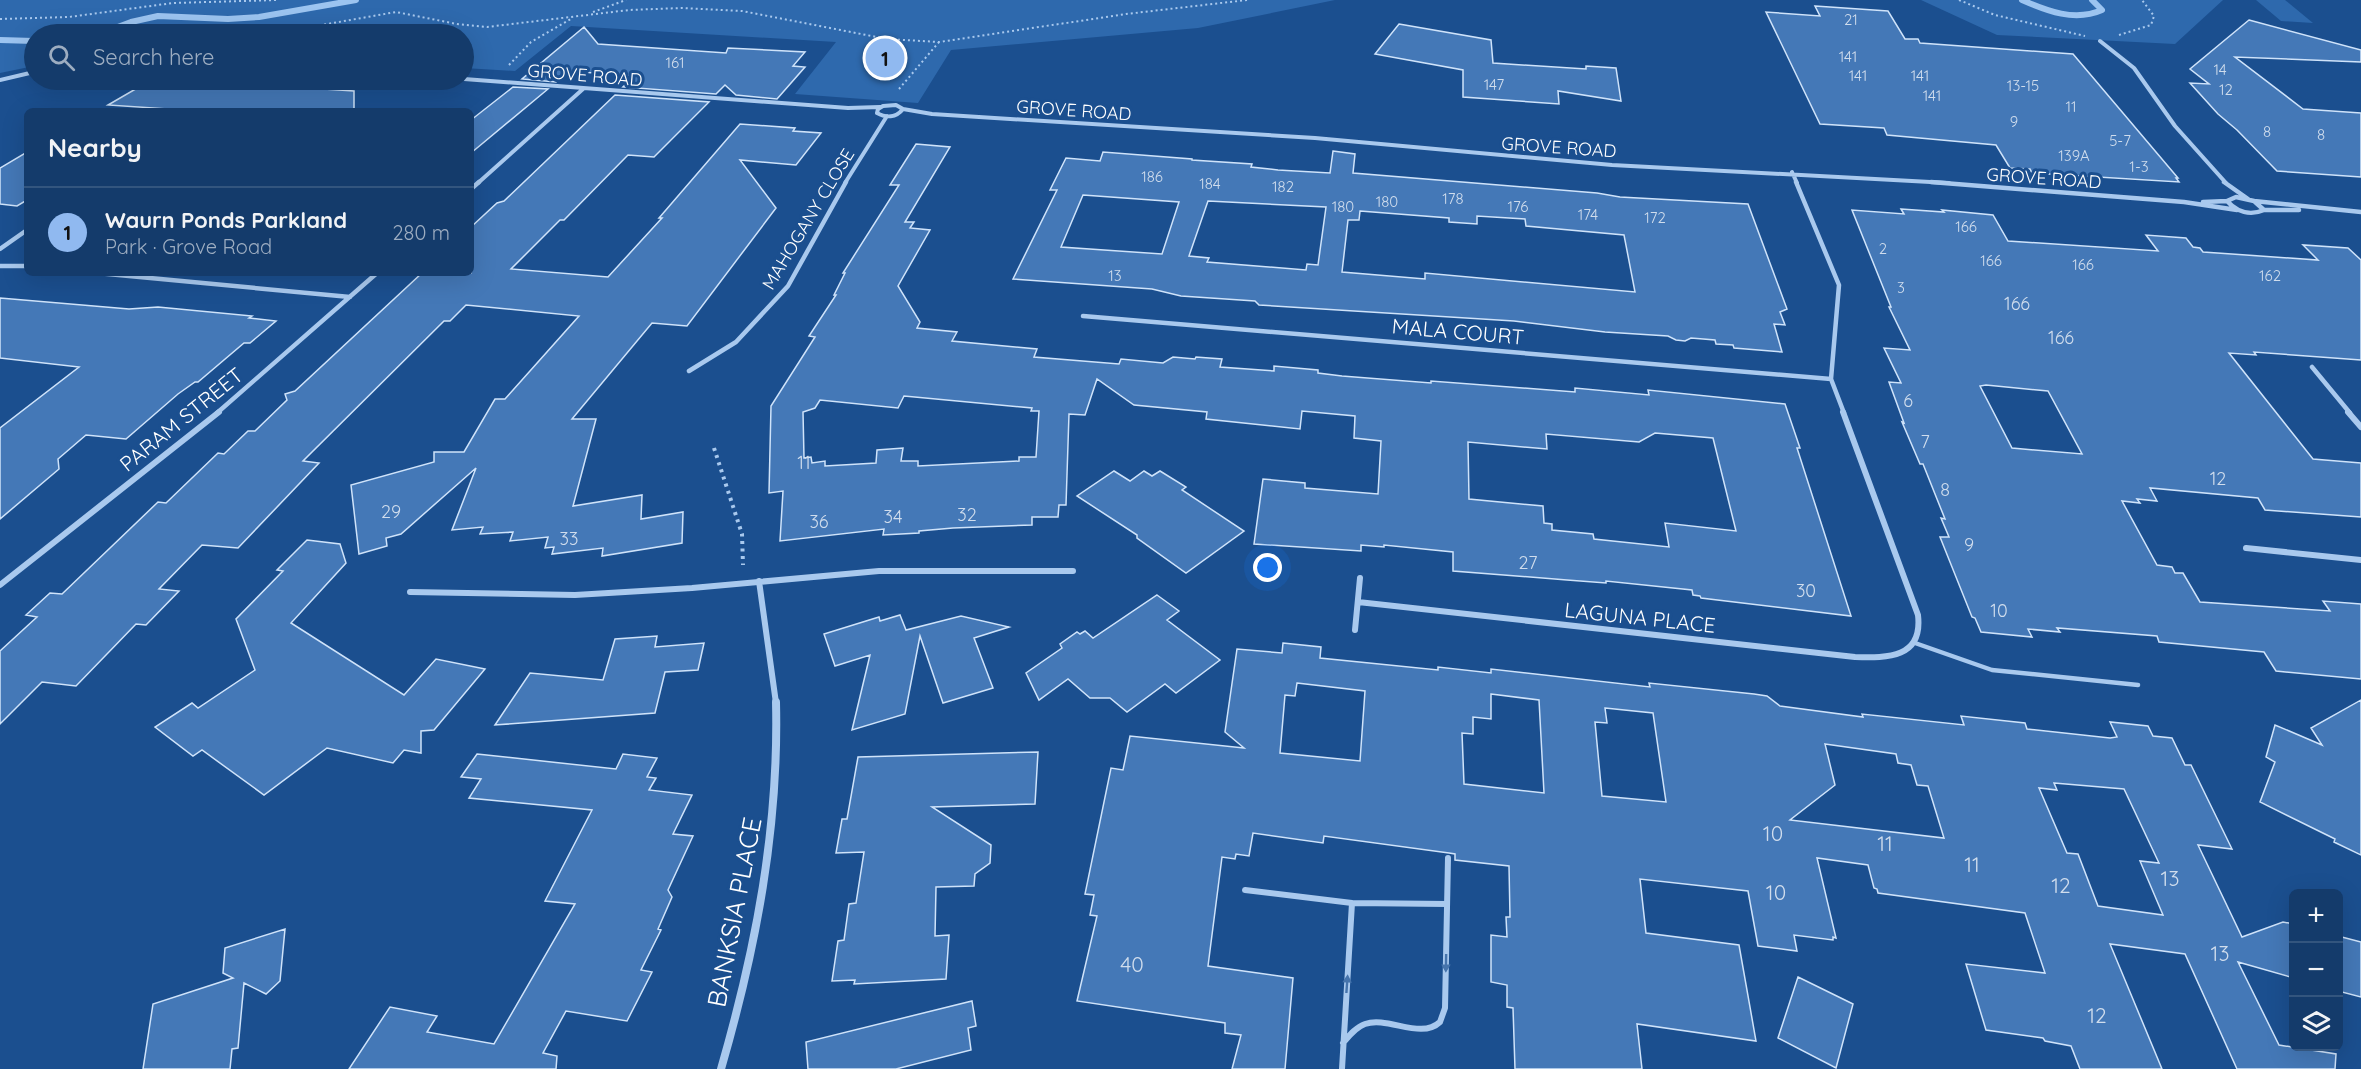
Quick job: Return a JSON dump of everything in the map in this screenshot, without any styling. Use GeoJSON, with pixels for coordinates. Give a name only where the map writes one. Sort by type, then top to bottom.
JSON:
{"type":"FeatureCollection","features":[{"type":"Feature","properties":{"kind":"street"},"geometry":{"type":"LineString","coordinates":[[2100,41],[2133,68],[2175,126],[2222,180],[2248,199]]}},
{"type":"Feature","properties":{"kind":"street"},"geometry":{"type":"LineString","coordinates":[[0,80],[24,74]]}},
{"type":"Feature","properties":{"kind":"street","name":"GROVE ROAD"},"geometry":{"type":"LineString","coordinates":[[474,80],[848,108],[887,116],[932,114],[1315,138],[1611,165],[1792,172],[2184,202],[2253,214],[2264,210],[2361,212]]}},
{"type":"Feature","properties":{"kind":"street"},"geometry":{"type":"LineString","coordinates":[[474,186],[583,89]]}},
{"type":"Feature","properties":{"kind":"street","name":"GROVE ROAD"},"geometry":{"type":"LineString","coordinates":[[848,108],[896,105],[903,109],[932,114]]}},
{"type":"Feature","properties":{"kind":"street"},"geometry":{"type":"LineString","coordinates":[[877,113],[880,107]]}},
{"type":"Feature","properties":{"kind":"street"},"geometry":{"type":"LineString","coordinates":[[898,114],[903,109]]}},
{"type":"Feature","properties":{"kind":"street","name":"MAHOGANY CLOSE"},"geometry":{"type":"LineString","coordinates":[[689,371],[736,342],[788,286],[835,199],[887,116]]}},
{"type":"Feature","properties":{"kind":"street"},"geometry":{"type":"LineString","coordinates":[[1792,172],[1839,285],[1831,378],[1918,615],[1919,633],[1915,643]]}},
{"type":"Feature","properties":{"kind":"street"},"geometry":{"type":"LineString","coordinates":[[2222,180],[2229,200],[2237,210]]}},
{"type":"Feature","properties":{"kind":"street","name":"GROVE ROAD"},"geometry":{"type":"LineString","coordinates":[[2184,202],[2248,199],[2324,210]]}},
{"type":"Feature","properties":{"kind":"street","name":"GROVE ROAD"},"geometry":{"type":"LineString","coordinates":[[2254,201],[2264,210]]}},
{"type":"Feature","properties":{"kind":"street"},"geometry":{"type":"LineString","coordinates":[[0,249],[24,232]]}},
{"type":"Feature","properties":{"kind":"street"},"geometry":{"type":"LineString","coordinates":[[0,266],[24,266]]}},
{"type":"Feature","properties":{"kind":"street"},"geometry":{"type":"LineString","coordinates":[[129,276],[350,297]]}},
{"type":"Feature","properties":{"kind":"street","name":"PARAM STREET"},"geometry":{"type":"LineString","coordinates":[[0,585],[207,422],[374,276]]}},
{"type":"Feature","properties":{"kind":"street","name":"MALA COURT"},"geometry":{"type":"LineString","coordinates":[[1083,316],[1831,378]]}},
{"type":"Feature","properties":{"kind":"street"},"geometry":{"type":"LineString","coordinates":[[2312,367],[2361,427]]}},
{"type":"Feature","properties":{"kind":"street"},"geometry":{"type":"LineString","coordinates":[[2246,548],[2361,560]]}},
{"type":"Feature","properties":{"kind":"street"},"geometry":{"type":"LineString","coordinates":[[410,592],[575,595],[662,591],[879,571],[1073,571]]}},
{"type":"Feature","properties":{"kind":"street"},"geometry":{"type":"LineString","coordinates":[[1355,630],[1360,578]]}},
{"type":"Feature","properties":{"kind":"street","name":"BANKSIA PLACE"},"geometry":{"type":"LineString","coordinates":[[721,1069],[733,1031],[759,915],[773,824],[776,782],[776,699],[759,581]]}},
{"type":"Feature","properties":{"kind":"street","name":"LAGUNA PLACE"},"geometry":{"type":"LineString","coordinates":[[1358,602],[1855,657],[1894,656],[1915,643]]}},
{"type":"Feature","properties":{"kind":"lane"},"geometry":{"type":"LineString","coordinates":[[1915,643],[1992,670],[2138,685]]}},
{"type":"Feature","properties":{"kind":"lane"},"geometry":{"type":"LineString","coordinates":[[1343,1043],[1357,1029],[1370,1023],[1386,1022],[1428,1027],[1437,1025],[1442,1019],[1448,858]]}},
{"type":"Feature","properties":{"kind":"lane"},"geometry":{"type":"LineString","coordinates":[[1245,890],[1352,903],[1447,904]]}},
{"type":"Feature","properties":{"kind":"lane"},"geometry":{"type":"LineString","coordinates":[[1342,1069],[1352,903]]}},
{"type":"Feature","properties":{"kind":"path"},"geometry":{"type":"LineString","coordinates":[[0,19],[69,17],[173,3],[278,0]]}},
{"type":"Feature","properties":{"kind":"path"},"geometry":{"type":"LineString","coordinates":[[497,81],[507,73],[508,66],[519,52],[531,42],[568,20],[626,0]]}},
{"type":"Feature","properties":{"kind":"path"},"geometry":{"type":"LineString","coordinates":[[474,26],[487,27],[539,22],[587,14],[645,9],[726,10],[887,39],[939,42],[1136,13],[1247,0]]}},
{"type":"Feature","properties":{"kind":"path"},"geometry":{"type":"LineString","coordinates":[[1959,0],[1995,15],[2054,31],[2086,36]]}},
{"type":"Feature","properties":{"kind":"path"},"geometry":{"type":"LineString","coordinates":[[2115,37],[2151,25],[2154,16],[2142,0]]}},
{"type":"Feature","properties":{"kind":"path"},"geometry":{"type":"LineString","coordinates":[[327,24],[396,12],[457,24]]}},
{"type":"Feature","properties":{"kind":"path"},"geometry":{"type":"LineString","coordinates":[[896,105],[897,91],[939,42]]}},
{"type":"Feature","properties":{"kind":"path"},"geometry":{"type":"LineString","coordinates":[[714,448],[742,534],[743,570]]}},
{"type":"Feature","properties":{"kind":"shaded area"},"geometry":{"type":"Polygon","coordinates":[[[0,0],[1335,0],[1198,28],[951,50],[918,103],[795,94],[836,42],[571,26],[515,71],[474,69],[474,24],[24,24],[24,68],[0,73],[0,0]]]}},
{"type":"Feature","properties":{"kind":"shaded area"},"geometry":{"type":"Polygon","coordinates":[[[1921,0],[2223,0],[2175,44],[1997,35],[1921,0]]]}},
{"type":"Feature","properties":{"kind":"shaded area"},"geometry":{"type":"Polygon","coordinates":[[[2256,0],[2285,0],[2313,23],[2281,21],[2256,0]]]}},
{"type":"Feature","properties":{"kind":"building"},"geometry":{"type":"Polygon","coordinates":[[[1815,6],[1888,11],[1905,39],[1918,39],[1920,43],[2073,54],[2179,182],[2032,173],[2030,169],[2010,168],[1996,145],[1887,135],[1884,128],[1820,124],[1766,12],[1820,16],[1815,6]]]}},
{"type":"Feature","properties":{"kind":"building"},"geometry":{"type":"Polygon","coordinates":[[[2249,20],[2361,50],[2361,62],[2235,57],[2303,109],[2361,113],[2361,177],[2277,171],[2218,114],[2190,83],[2209,84],[2190,69],[2249,20]]]}},
{"type":"Feature","properties":{"kind":"building"},"geometry":{"type":"Polygon","coordinates":[[[1399,24],[1491,40],[1493,63],[1586,69],[1586,66],[1616,68],[1621,101],[1558,91],[1559,104],[1463,97],[1463,70],[1375,54],[1399,24]]]}},
{"type":"Feature","properties":{"kind":"building"},"geometry":{"type":"Polygon","coordinates":[[[584,27],[598,44],[726,53],[728,48],[805,52],[793,66],[805,67],[777,99],[736,95],[725,85],[716,94],[623,87],[635,76],[568,71],[556,82],[522,79],[584,27]]]}},
{"type":"Feature","properties":{"kind":"building"},"geometry":{"type":"Polygon","coordinates":[[[513,87],[548,89],[474,151],[474,118],[513,87]]]}},
{"type":"Feature","properties":{"kind":"building"},"geometry":{"type":"Polygon","coordinates":[[[134,90],[354,91],[354,108],[153,108],[108,105],[134,90]]]}},
{"type":"Feature","properties":{"kind":"building"},"geometry":{"type":"Polygon","coordinates":[[[615,95],[709,102],[654,157],[628,155],[564,220],[560,220],[511,269],[608,277],[662,218],[659,218],[740,124],[795,128],[793,131],[821,133],[796,165],[740,160],[776,208],[687,326],[652,323],[572,419],[596,419],[573,506],[642,495],[641,519],[683,512],[682,543],[602,556],[603,548],[552,554],[554,547],[545,548],[548,537],[510,541],[513,532],[480,534],[483,527],[452,530],[476,468],[401,534],[386,538],[387,546],[359,554],[351,485],[434,462],[434,452],[464,452],[495,399],[505,399],[579,316],[466,305],[450,321],[444,321],[303,461],[319,463],[238,548],[202,545],[159,589],[179,591],[146,625],[136,624],[76,686],[42,682],[0,724],[0,651],[37,617],[26,615],[50,593],[62,594],[158,502],[166,503],[218,453],[224,454],[248,431],[255,431],[287,400],[285,394],[295,391],[419,276],[474,276],[474,224],[497,203],[504,201],[615,95]]]}},
{"type":"Feature","properties":{"kind":"building"},"geometry":{"type":"Polygon","coordinates":[[[916,144],[950,147],[905,222],[914,222],[910,228],[930,230],[898,286],[920,322],[917,328],[957,332],[952,341],[1037,349],[1034,357],[1119,364],[1121,359],[1163,363],[1173,357],[1195,359],[1196,357],[1222,359],[1220,367],[1274,371],[1274,366],[1318,370],[1318,373],[1342,376],[1575,392],[1575,388],[1649,395],[1648,390],[1785,404],[1851,616],[1701,598],[1693,595],[1692,590],[1606,581],[1606,583],[1453,571],[1453,552],[1384,545],[1384,547],[1361,545],[1361,551],[1254,544],[1263,479],[1305,483],[1305,488],[1378,494],[1381,441],[1354,438],[1355,416],[1302,411],[1300,429],[1206,419],[1207,412],[1134,405],[1097,379],[1085,415],[1069,414],[1066,505],[1059,505],[1058,517],[1032,517],[1032,525],[953,528],[883,535],[884,529],[780,541],[783,491],[769,493],[771,406],[815,337],[809,336],[836,295],[834,295],[845,273],[843,273],[899,185],[890,185],[916,144]],[[904,396],[898,408],[820,400],[815,408],[803,412],[804,458],[811,457],[812,463],[825,461],[825,466],[876,463],[877,450],[903,448],[901,461],[918,461],[918,466],[1019,461],[1019,457],[1036,457],[1039,411],[1031,411],[1032,408],[904,396]],[[1655,433],[1639,442],[1546,434],[1547,449],[1468,442],[1469,499],[1543,506],[1544,523],[1552,524],[1552,530],[1593,534],[1594,539],[1669,547],[1665,523],[1736,531],[1713,438],[1655,433]]]}},
{"type":"Feature","properties":{"kind":"building"},"geometry":{"type":"Polygon","coordinates":[[[1333,151],[1355,154],[1353,173],[1597,193],[1620,197],[1748,204],[1787,309],[1780,312],[1785,325],[1774,324],[1782,352],[1734,348],[1733,345],[1716,344],[1715,340],[1691,338],[1685,341],[1668,336],[1605,332],[1514,321],[1259,305],[1255,301],[1181,296],[1152,289],[1013,279],[1057,190],[1050,190],[1066,158],[1100,161],[1103,152],[1252,164],[1251,167],[1278,170],[1330,173],[1333,151]],[[1083,195],[1061,247],[1162,254],[1179,202],[1083,195]],[[1208,201],[1189,256],[1209,258],[1207,262],[1306,270],[1307,264],[1318,265],[1326,207],[1208,201]],[[1360,211],[1359,220],[1348,220],[1342,272],[1425,279],[1425,273],[1635,292],[1624,235],[1526,226],[1525,219],[1477,216],[1477,224],[1449,222],[1449,218],[1360,211]]]}},
{"type":"Feature","properties":{"kind":"building"},"geometry":{"type":"Polygon","coordinates":[[[24,154],[24,202],[17,206],[0,204],[0,168],[24,154]]]}},
{"type":"Feature","properties":{"kind":"building"},"geometry":{"type":"Polygon","coordinates":[[[1901,209],[1993,215],[2008,241],[2158,251],[2146,235],[2186,238],[2193,247],[2200,248],[2203,252],[2318,260],[2303,245],[2348,248],[2361,260],[2361,360],[2254,352],[2256,355],[2229,353],[2313,459],[2361,463],[2361,517],[2265,510],[2258,498],[2150,488],[2157,501],[2137,499],[2140,503],[2122,501],[2157,565],[2172,567],[2175,573],[2183,573],[2200,602],[2330,611],[2323,601],[2361,604],[2361,679],[2276,671],[2264,652],[2159,642],[2157,636],[2057,628],[2060,632],[2028,629],[2032,637],[1981,632],[1975,618],[1972,617],[1940,537],[1949,537],[1941,518],[1945,519],[1923,464],[1920,464],[1902,422],[1904,423],[1889,382],[1901,383],[1884,348],[1910,350],[1889,307],[1891,307],[1852,210],[1904,214],[1901,209]],[[1980,386],[2012,448],[2082,454],[2048,391],[1980,386]]]}},
{"type":"Feature","properties":{"kind":"building"},"geometry":{"type":"Polygon","coordinates":[[[0,298],[129,309],[158,307],[252,316],[249,318],[276,321],[250,343],[244,343],[198,382],[178,394],[126,439],[86,435],[58,459],[59,469],[0,519],[0,428],[79,367],[0,358],[0,298]]]}},
{"type":"Feature","properties":{"kind":"building"},"geometry":{"type":"Polygon","coordinates":[[[1114,471],[1130,481],[1144,471],[1152,476],[1160,471],[1186,487],[1182,490],[1244,531],[1186,573],[1137,538],[1137,535],[1077,496],[1114,471]]]}},
{"type":"Feature","properties":{"kind":"building"},"geometry":{"type":"Polygon","coordinates":[[[307,540],[340,544],[346,563],[291,623],[404,695],[436,659],[485,669],[434,730],[421,731],[421,753],[404,750],[393,763],[327,748],[264,795],[202,750],[193,756],[155,727],[192,703],[198,708],[255,670],[236,619],[283,571],[277,570],[307,540]]]}},
{"type":"Feature","properties":{"kind":"building"},"geometry":{"type":"Polygon","coordinates":[[[1157,595],[1179,611],[1167,620],[1220,660],[1176,693],[1165,684],[1127,712],[1110,698],[1090,698],[1068,679],[1039,700],[1026,673],[1062,648],[1060,644],[1077,632],[1080,634],[1085,631],[1093,638],[1157,595]]]}},
{"type":"Feature","properties":{"kind":"building"},"geometry":{"type":"Polygon","coordinates":[[[900,615],[906,630],[961,616],[1009,627],[974,638],[993,688],[943,703],[920,636],[905,714],[852,730],[870,655],[835,666],[824,634],[879,617],[880,621],[900,615]]]}},
{"type":"Feature","properties":{"kind":"building"},"geometry":{"type":"Polygon","coordinates":[[[657,636],[655,647],[704,643],[698,670],[665,672],[655,713],[495,725],[530,673],[603,680],[615,639],[657,636]]]}},
{"type":"Feature","properties":{"kind":"building"},"geometry":{"type":"Polygon","coordinates":[[[1283,643],[1321,647],[1320,658],[1438,670],[1438,667],[1491,673],[1491,669],[1650,687],[1649,683],[1767,696],[1780,706],[1863,717],[1862,714],[1964,725],[1961,716],[2025,723],[2027,729],[2110,738],[2117,737],[2110,722],[2148,726],[2153,736],[2172,738],[2185,765],[2191,765],[2232,849],[2198,845],[2242,937],[2283,922],[2289,923],[2289,977],[2238,962],[2279,1045],[2289,1047],[2289,1051],[2336,1054],[2335,1069],[2237,1069],[2185,954],[2110,944],[2162,1069],[2080,1069],[2071,1046],[2045,1041],[2043,1038],[1986,1030],[1966,964],[2045,973],[2025,913],[1878,893],[1874,888],[1868,865],[1817,858],[1836,938],[1833,937],[1833,940],[1794,935],[1797,951],[1758,946],[1748,891],[1640,879],[1646,933],[1739,945],[1756,1041],[1637,1024],[1642,1069],[1515,1069],[1513,1008],[1507,1007],[1507,985],[1491,982],[1491,935],[1507,937],[1506,917],[1510,917],[1509,866],[1455,860],[1455,854],[1449,853],[1324,836],[1323,843],[1253,833],[1249,856],[1236,854],[1235,859],[1222,857],[1208,966],[1293,978],[1285,1069],[1232,1069],[1241,1035],[1225,1033],[1225,1023],[1077,1001],[1097,916],[1090,915],[1094,895],[1085,894],[1111,768],[1123,770],[1130,736],[1244,748],[1225,732],[1237,649],[1282,653],[1283,643]],[[1297,683],[1295,696],[1285,695],[1280,753],[1360,761],[1365,691],[1297,683]],[[1491,694],[1491,719],[1473,717],[1473,734],[1462,733],[1464,784],[1544,793],[1539,700],[1491,694]],[[1605,708],[1607,723],[1595,722],[1602,796],[1666,802],[1653,713],[1605,708]],[[1825,744],[1835,785],[1790,820],[1944,838],[1928,786],[1917,785],[1911,765],[1898,763],[1896,754],[1825,744]],[[2054,783],[2057,790],[2039,788],[2067,853],[2078,854],[2098,906],[2163,915],[2140,861],[2159,863],[2124,789],[2054,783]]]}},
{"type":"Feature","properties":{"kind":"building"},"geometry":{"type":"Polygon","coordinates":[[[2361,700],[2361,855],[2334,842],[2335,839],[2260,802],[2275,762],[2266,757],[2275,725],[2322,745],[2311,728],[2361,700]]]}},
{"type":"Feature","properties":{"kind":"building"},"geometry":{"type":"Polygon","coordinates":[[[1038,752],[1035,804],[932,807],[991,845],[990,863],[975,874],[974,886],[936,887],[935,936],[949,935],[946,979],[854,984],[855,980],[832,981],[838,941],[844,940],[849,904],[856,903],[864,852],[836,853],[842,819],[847,819],[858,757],[1038,752]]]}},
{"type":"Feature","properties":{"kind":"building"},"geometry":{"type":"Polygon","coordinates":[[[477,754],[616,769],[623,754],[657,758],[647,777],[656,778],[649,790],[692,795],[673,834],[693,836],[668,890],[672,897],[658,929],[661,930],[641,970],[652,972],[627,1021],[566,1011],[543,1053],[557,1056],[556,1069],[349,1069],[390,1007],[437,1016],[427,1032],[494,1044],[575,904],[545,901],[592,810],[469,798],[481,779],[461,777],[477,754]]]}},
{"type":"Feature","properties":{"kind":"building"},"geometry":{"type":"Polygon","coordinates":[[[285,929],[280,981],[266,994],[244,983],[238,1048],[232,1049],[230,1069],[143,1069],[153,1004],[233,978],[223,973],[225,948],[285,929]]]}},
{"type":"Feature","properties":{"kind":"building"},"geometry":{"type":"Polygon","coordinates":[[[2343,937],[2361,942],[2361,997],[2343,992],[2343,937]]]}},
{"type":"Feature","properties":{"kind":"building"},"geometry":{"type":"Polygon","coordinates":[[[1798,977],[1853,1004],[1836,1068],[1778,1038],[1798,977]]]}},
{"type":"Feature","properties":{"kind":"building"},"geometry":{"type":"Polygon","coordinates":[[[972,1001],[976,1026],[968,1028],[971,1050],[896,1069],[808,1069],[806,1042],[972,1001]]]}},
{"type":"Feature","properties":{"kind":"waterway"},"geometry":{"type":"LineString","coordinates":[[126,24],[158,16],[228,19],[259,17],[356,0]]}},
{"type":"Feature","properties":{"kind":"waterway"},"geometry":{"type":"LineString","coordinates":[[2022,0],[2041,8],[2071,15],[2102,10],[2092,0]]}},
{"type":"Feature","properties":{"kind":"waterway"},"geometry":{"type":"LineString","coordinates":[[0,40],[24,41]]}},
{"type":"Feature","properties":{"kind":"place","name":"Waurn Ponds Parkland"},"geometry":{"type":"Point","coordinates":[885,58]}}]}
